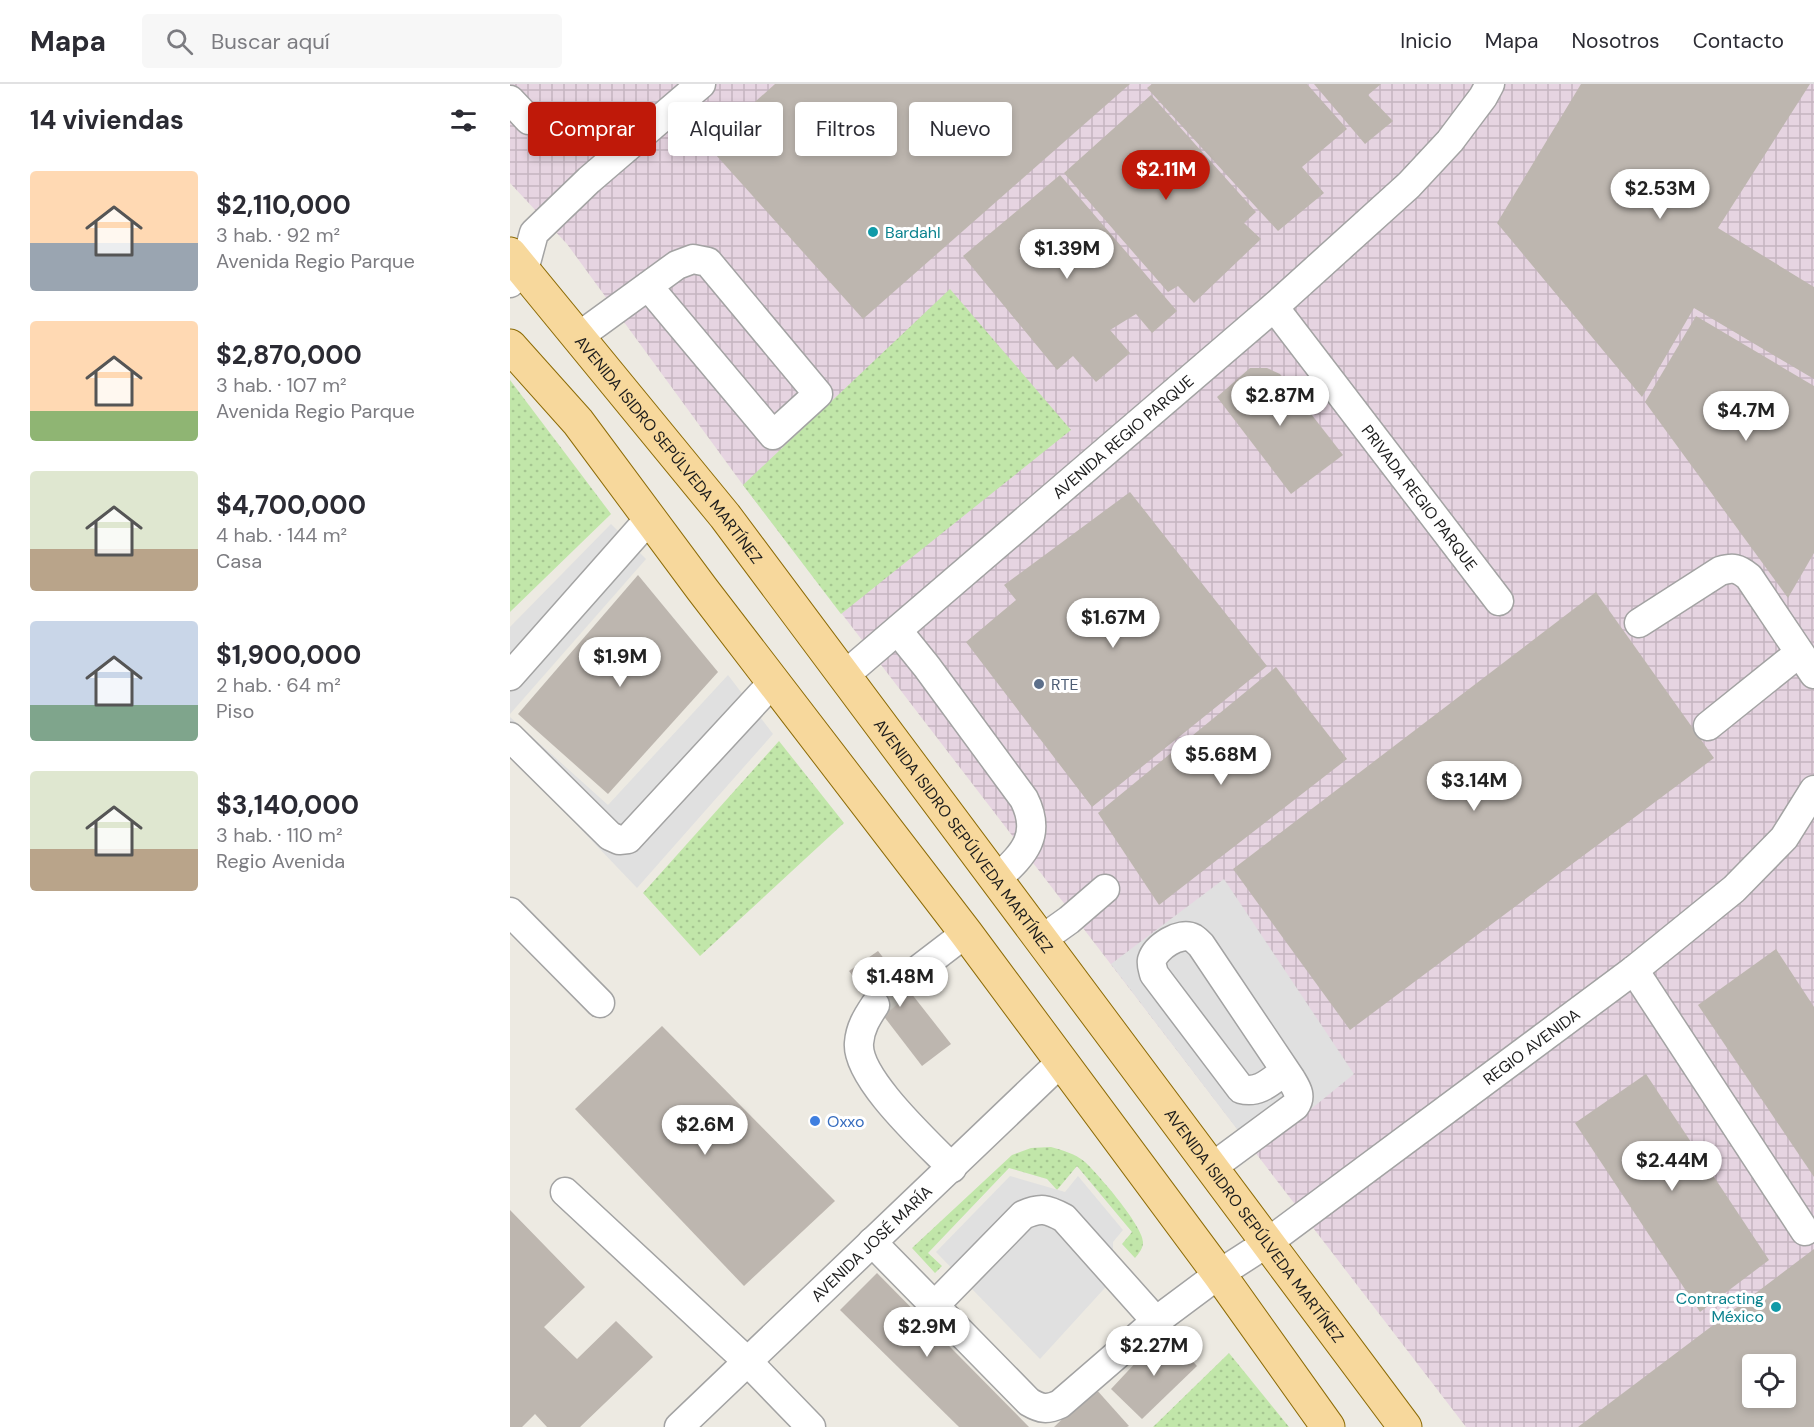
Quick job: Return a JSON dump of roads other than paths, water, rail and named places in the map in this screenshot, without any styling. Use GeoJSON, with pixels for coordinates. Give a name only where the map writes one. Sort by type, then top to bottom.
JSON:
{"type":"FeatureCollection","features":[{"type":"Feature","properties":{"kind":"main road","name":"AVENIDA ISIDRO SEPÚLVEDA MARTÍNEZ"},"geometry":{"type":"LineString","coordinates":[[515,269],[579,337],[725,516],[1405,1427]]}},
{"type":"Feature","properties":{"kind":"main road"},"geometry":{"type":"LineString","coordinates":[[510,346],[578,422],[702,589],[966,933],[1219,1274],[1328,1427]]}},
{"type":"Feature","properties":{"kind":"street"},"geometry":{"type":"LineString","coordinates":[[515,269],[522,234],[701,84]]}},
{"type":"Feature","properties":{"kind":"street","name":"AVENIDA REGIO PARQUE"},"geometry":{"type":"LineString","coordinates":[[845,675],[1274,307],[1409,185],[1450,141],[1490,84]]}},
{"type":"Feature","properties":{"kind":"street"},"geometry":{"type":"LineString","coordinates":[[579,337],[648,286],[677,265],[693,259],[708,262],[818,394],[773,435],[648,286]]}},
{"type":"Feature","properties":{"kind":"street","name":"PRIVADA REGIO PARQUE"},"geometry":{"type":"LineString","coordinates":[[1274,307],[1499,601]]}},
{"type":"Feature","properties":{"kind":"street"},"geometry":{"type":"LineString","coordinates":[[510,676],[650,518]]}},
{"type":"Feature","properties":{"kind":"street"},"geometry":{"type":"LineString","coordinates":[[1639,623],[1720,571],[1732,567],[1749,577],[1807,664],[1708,726]]}},
{"type":"Feature","properties":{"kind":"street"},"geometry":{"type":"LineString","coordinates":[[898,631],[1024,799],[1030,811],[1031,834],[1022,855],[997,879]]}},
{"type":"Feature","properties":{"kind":"street"},"geometry":{"type":"LineString","coordinates":[[510,737],[610,836],[618,840],[628,839],[774,681]]}},
{"type":"Feature","properties":{"kind":"street","name":"REGIO AVENIDA"},"geometry":{"type":"LineString","coordinates":[[934,1306],[1029,1402],[1039,1408],[1050,1409],[1068,1397],[1156,1321],[1219,1274],[1267,1243],[1634,970],[1743,881],[1784,838],[1814,790]]}},
{"type":"Feature","properties":{"kind":"street"},"geometry":{"type":"LineString","coordinates":[[1041,940],[1069,920],[1105,889]]}},
{"type":"Feature","properties":{"kind":"street"},"geometry":{"type":"LineString","coordinates":[[510,912],[600,1003]]}},
{"type":"Feature","properties":{"kind":"street"},"geometry":{"type":"LineString","coordinates":[[902,982],[966,933]]}},
{"type":"Feature","properties":{"kind":"street"},"geometry":{"type":"LineString","coordinates":[[1211,1168],[1295,1106],[1299,1101],[1299,1093],[1285,1071],[1201,945],[1193,938],[1184,936],[1174,939],[1158,951],[1152,958],[1154,974],[1241,1089],[1250,1092],[1257,1090],[1285,1071]]}},
{"type":"Feature","properties":{"kind":"street"},"geometry":{"type":"LineString","coordinates":[[1634,970],[1805,1231]]}},
{"type":"Feature","properties":{"kind":"street"},"geometry":{"type":"LineString","coordinates":[[875,1005],[864,1022],[859,1044],[862,1065],[875,1086],[952,1168]]}},
{"type":"Feature","properties":{"kind":"street","name":"AVENIDA JOSÉ MARÍA"},"geometry":{"type":"LineString","coordinates":[[679,1427],[1062,1061]]}},
{"type":"Feature","properties":{"kind":"street"},"geometry":{"type":"LineString","coordinates":[[565,1192],[748,1362],[811,1427]]}},
{"type":"Feature","properties":{"kind":"street"},"geometry":{"type":"LineString","coordinates":[[872,1242],[934,1306],[1023,1215],[1036,1210],[1050,1210],[1064,1218],[1156,1321]]}},
{"type":"Feature","properties":{"kind":"tunnel"},"geometry":{"type":"LineString","coordinates":[[875,1005],[902,982]]}},
{"type":"Feature","properties":{"kind":"place","name":"Bardahl"},"geometry":{"type":"Point","coordinates":[873,232]}},
{"type":"Feature","properties":{"kind":"place","name":"RTE"},"geometry":{"type":"Point","coordinates":[1039,684]}},
{"type":"Feature","properties":{"kind":"place","name":"Oxxo"},"geometry":{"type":"Point","coordinates":[815,1121]}},
{"type":"Feature","properties":{"kind":"place","name":"Contracting México"},"geometry":{"type":"Point","coordinates":[1776,1307]}}]}
